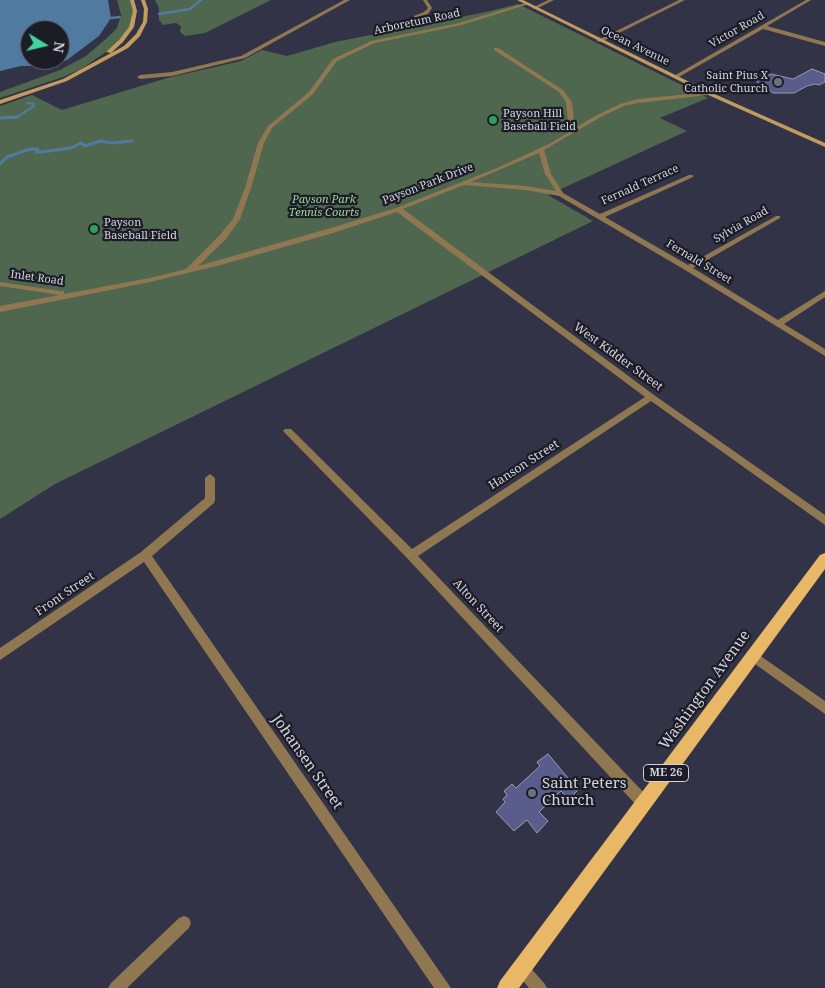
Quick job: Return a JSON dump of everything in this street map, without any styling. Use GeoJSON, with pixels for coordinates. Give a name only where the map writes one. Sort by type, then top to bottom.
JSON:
{"type":"FeatureCollection","features":[{"type":"Feature","properties":{"kind":"main road","name":"Washington Avenue"},"geometry":{"type":"LineString","coordinates":[[508,988],[752,655],[825,559]]}},
{"type":"Feature","properties":{"kind":"street"},"geometry":{"type":"LineString","coordinates":[[98,63],[128,32],[135,12],[132,0]]}},
{"type":"Feature","properties":{"kind":"street"},"geometry":{"type":"LineString","coordinates":[[0,102],[65,80],[126,47],[138,35],[145,22],[146,14],[143,0]]}},
{"type":"Feature","properties":{"kind":"street"},"geometry":{"type":"LineString","coordinates":[[140,77],[172,74],[244,57],[348,0]]}},
{"type":"Feature","properties":{"kind":"street"},"geometry":{"type":"LineString","coordinates":[[416,17],[426,13],[430,8],[425,0]]}},
{"type":"Feature","properties":{"kind":"street","name":"Ocean Avenue"},"geometry":{"type":"LineString","coordinates":[[519,0],[708,93],[825,145]]}},
{"type":"Feature","properties":{"kind":"street"},"geometry":{"type":"LineString","coordinates":[[534,8],[552,0]]}},
{"type":"Feature","properties":{"kind":"street"},"geometry":{"type":"LineString","coordinates":[[599,41],[683,0]]}},
{"type":"Feature","properties":{"kind":"street","name":"Victor Road"},"geometry":{"type":"LineString","coordinates":[[675,77],[809,0]]}},
{"type":"Feature","properties":{"kind":"street","name":"Arboretum Road"},"geometry":{"type":"LineString","coordinates":[[190,270],[222,238],[236,218],[248,188],[261,143],[270,127],[310,93],[335,60],[373,42],[460,24],[527,4]]}},
{"type":"Feature","properties":{"kind":"street"},"geometry":{"type":"LineString","coordinates":[[763,26],[825,44]]}},
{"type":"Feature","properties":{"kind":"street"},"geometry":{"type":"LineString","coordinates":[[496,49],[561,91],[569,102],[572,132]]}},
{"type":"Feature","properties":{"kind":"street","name":"Payson Park Drive"},"geometry":{"type":"LineString","coordinates":[[0,309],[150,280],[286,245],[398,209],[462,184],[541,150],[610,110],[630,103],[708,93]]}},
{"type":"Feature","properties":{"kind":"street","name":"Fernald Street"},"geometry":{"type":"LineString","coordinates":[[541,150],[548,174],[561,194]]}},
{"type":"Feature","properties":{"kind":"street","name":"Fernald Terrace"},"geometry":{"type":"LineString","coordinates":[[600,216],[691,176]]}},
{"type":"Feature","properties":{"kind":"street","name":"Fernald Street"},"geometry":{"type":"LineString","coordinates":[[462,184],[526,188],[561,194],[688,268],[825,353]]}},
{"type":"Feature","properties":{"kind":"street","name":"West Kidder Street"},"geometry":{"type":"LineString","coordinates":[[398,209],[651,397],[825,521]]}},
{"type":"Feature","properties":{"kind":"street","name":"Sylvia Road"},"geometry":{"type":"LineString","coordinates":[[688,268],[778,217]]}},
{"type":"Feature","properties":{"kind":"street","name":"Inlet Road"},"geometry":{"type":"LineString","coordinates":[[0,284],[72,295]]}},
{"type":"Feature","properties":{"kind":"street"},"geometry":{"type":"LineString","coordinates":[[778,324],[825,293]]}},
{"type":"Feature","properties":{"kind":"street","name":"Hanson Street"},"geometry":{"type":"LineString","coordinates":[[411,555],[651,397]]}},
{"type":"Feature","properties":{"kind":"street","name":"Alton Street"},"geometry":{"type":"LineString","coordinates":[[288,431],[411,555],[644,803]]}},
{"type":"Feature","properties":{"kind":"street"},"geometry":{"type":"LineString","coordinates":[[145,555],[210,500],[210,478]]}},
{"type":"Feature","properties":{"kind":"street","name":"Front Street"},"geometry":{"type":"LineString","coordinates":[[0,655],[145,555]]}},
{"type":"Feature","properties":{"kind":"street","name":"Johansen Street"},"geometry":{"type":"LineString","coordinates":[[145,555],[443,988]]}},
{"type":"Feature","properties":{"kind":"street"},"geometry":{"type":"LineString","coordinates":[[752,655],[825,708]]}},
{"type":"Feature","properties":{"kind":"street"},"geometry":{"type":"LineString","coordinates":[[116,988],[184,923]]}},
{"type":"Feature","properties":{"kind":"street"},"geometry":{"type":"LineString","coordinates":[[522,968],[539,988]]}},
{"type":"Feature","properties":{"kind":"green space"},"geometry":{"type":"Polygon","coordinates":[[[117,0],[130,0],[134,11],[127,33],[109,50],[81,69],[0,98],[0,92],[60,70],[70,70],[70,65],[86,56],[108,37],[117,28],[120,18],[122,18],[117,0]]]}},
{"type":"Feature","properties":{"kind":"green space"},"geometry":{"type":"Polygon","coordinates":[[[155,0],[271,0],[205,33],[185,36],[180,32],[181,26],[176,23],[163,25],[159,20],[159,8],[155,0]]]}},
{"type":"Feature","properties":{"kind":"green space","name":"Payson Park Tennis Courts"},"geometry":{"type":"Polygon","coordinates":[[[518,4],[708,98],[660,118],[687,131],[548,195],[593,221],[55,484],[0,519],[0,106],[32,95],[62,110],[167,78],[241,61],[262,50],[287,56],[335,42],[518,4]]]}},
{"type":"Feature","properties":{"kind":"water"},"geometry":{"type":"Polygon","coordinates":[[[0,0],[108,0],[111,18],[99,36],[70,58],[70,20],[20,20],[20,66],[0,71],[0,0]]]}},
{"type":"Feature","properties":{"kind":"building","name":"Saint Pius X Catholic Church"},"geometry":{"type":"Polygon","coordinates":[[[812,69],[825,74],[825,82],[819,85],[807,86],[794,93],[773,93],[756,81],[771,74],[793,79],[812,69]]]}},
{"type":"Feature","properties":{"kind":"building","name":"Saint Peters Church"},"geometry":{"type":"Polygon","coordinates":[[[548,754],[578,790],[569,799],[561,791],[539,812],[548,821],[537,833],[527,820],[514,831],[496,812],[505,802],[503,799],[507,795],[504,791],[512,784],[516,788],[540,766],[537,762],[548,754]]]}},
{"type":"Feature","properties":{"kind":"waterway"},"geometry":{"type":"LineString","coordinates":[[159,14],[190,9],[201,0]]}},
{"type":"Feature","properties":{"kind":"waterway"},"geometry":{"type":"LineString","coordinates":[[111,18],[120,17]]}},
{"type":"Feature","properties":{"kind":"waterway"},"geometry":{"type":"LineString","coordinates":[[14,117],[34,106],[34,104],[28,103]]}},
{"type":"Feature","properties":{"kind":"waterway"},"geometry":{"type":"LineString","coordinates":[[0,118],[14,117]]}},
{"type":"Feature","properties":{"kind":"waterway"},"geometry":{"type":"LineString","coordinates":[[4,118],[14,117]]}},
{"type":"Feature","properties":{"kind":"waterway"},"geometry":{"type":"LineString","coordinates":[[0,164],[7,157],[30,149],[38,149],[36,152],[41,152],[71,148],[81,143],[85,146],[100,141],[112,143],[132,141]]}},
{"type":"Feature","properties":{"kind":"place","name":"Saint Pius X Catholic Church"},"geometry":{"type":"Point","coordinates":[778,82]}},
{"type":"Feature","properties":{"kind":"place","name":"Payson Hill Baseball Field"},"geometry":{"type":"Point","coordinates":[493,120]}},
{"type":"Feature","properties":{"kind":"place","name":"Payson Baseball Field"},"geometry":{"type":"Point","coordinates":[94,229]}},
{"type":"Feature","properties":{"kind":"place","name":"Saint Peters Church"},"geometry":{"type":"Point","coordinates":[532,793]}}]}
